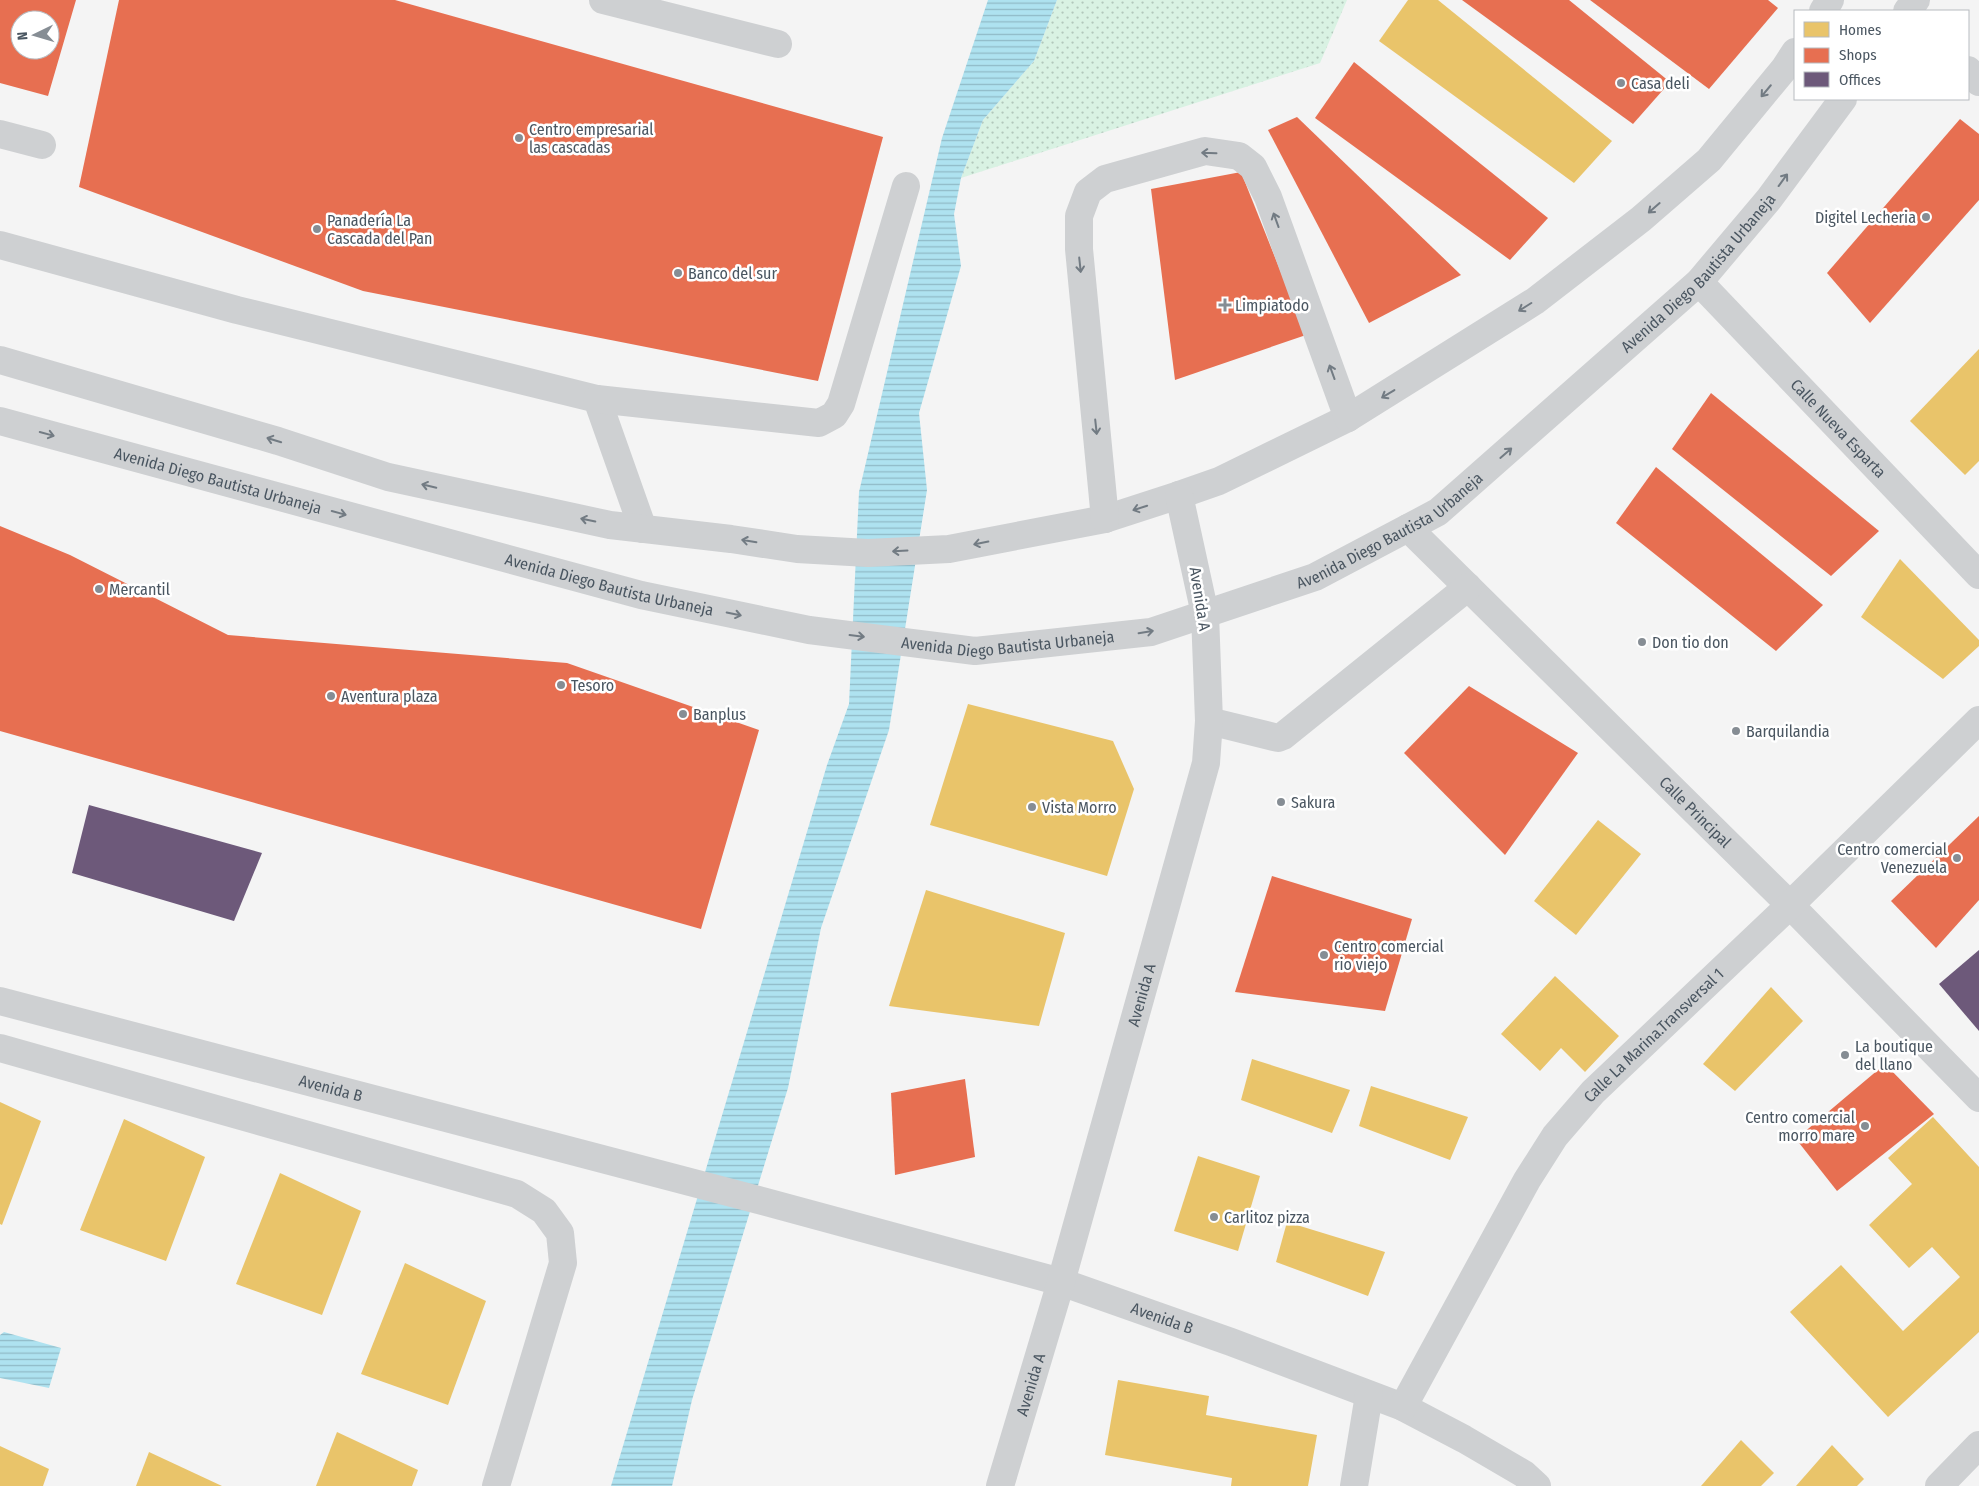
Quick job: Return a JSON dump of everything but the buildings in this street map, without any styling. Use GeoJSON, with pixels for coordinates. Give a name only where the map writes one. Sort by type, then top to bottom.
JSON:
{"type":"FeatureCollection","features":[{"type":"Feature","properties":{"kind":"street"},"geometry":{"type":"LineString","coordinates":[[603,0],[778,44]]}},
{"type":"Feature","properties":{"kind":"street"},"geometry":{"type":"LineString","coordinates":[[0,360],[278,441],[388,477],[610,525],[731,539],[797,549],[868,552],[949,549],[1105,519],[1179,495],[1219,481],[1348,418],[1535,301],[1641,219],[1708,160],[1784,69],[1794,54]]}},
{"type":"Feature","properties":{"kind":"street"},"geometry":{"type":"LineString","coordinates":[[1969,71],[1979,82]]}},
{"type":"Feature","properties":{"kind":"street","name":"Avenida Diego Bautista Urbaneja"},"geometry":{"type":"LineString","coordinates":[[0,421],[641,595],[809,630],[975,651],[1151,632],[1315,578],[1438,512],[1699,282],[1769,199],[1842,100]]}},
{"type":"Feature","properties":{"kind":"street"},"geometry":{"type":"LineString","coordinates":[[0,134],[42,145]]}},
{"type":"Feature","properties":{"kind":"street"},"geometry":{"type":"LineString","coordinates":[[1105,519],[1079,249],[1078,216],[1088,192],[1105,178],[1205,151],[1238,156],[1253,168],[1268,197],[1348,418]]}},
{"type":"Feature","properties":{"kind":"street"},"geometry":{"type":"LineString","coordinates":[[0,245],[237,310],[597,399],[819,423],[834,415],[841,404],[906,186]]}},
{"type":"Feature","properties":{"kind":"street","name":"Calle Nueva Esparta"},"geometry":{"type":"LineString","coordinates":[[1699,282],[1979,575]]}},
{"type":"Feature","properties":{"kind":"street"},"geometry":{"type":"LineString","coordinates":[[597,399],[644,530]]}},
{"type":"Feature","properties":{"kind":"street","name":"Avenida A"},"geometry":{"type":"LineString","coordinates":[[1000,1486],[1061,1282],[1206,763],[1209,721],[1205,614],[1179,495]]}},
{"type":"Feature","properties":{"kind":"street","name":"Calle Principal"},"geometry":{"type":"LineString","coordinates":[[1408,528],[1790,906],[1979,1098]]}},
{"type":"Feature","properties":{"kind":"street"},"geometry":{"type":"LineString","coordinates":[[1209,721],[1278,738],[1283,736],[1468,587]]}},
{"type":"Feature","properties":{"kind":"street","name":"Calle La Marina.Transversal 1"},"geometry":{"type":"LineString","coordinates":[[1403,1407],[1527,1180],[1556,1136],[1593,1092],[1790,906],[1979,720]]}},
{"type":"Feature","properties":{"kind":"street","name":"Avenida B"},"geometry":{"type":"LineString","coordinates":[[0,1001],[766,1202],[1061,1282],[1231,1342],[1403,1407],[1464,1439],[1524,1474],[1537,1486]]}},
{"type":"Feature","properties":{"kind":"street"},"geometry":{"type":"LineString","coordinates":[[0,1048],[517,1194],[544,1211],[560,1233],[563,1263],[496,1486]]}},
{"type":"Feature","properties":{"kind":"street"},"geometry":{"type":"LineString","coordinates":[[1354,1486],[1369,1395]]}},
{"type":"Feature","properties":{"kind":"street"},"geometry":{"type":"LineString","coordinates":[[1939,1486],[1979,1445]]}},
{"type":"Feature","properties":{"kind":"green space"},"geometry":{"type":"Polygon","coordinates":[[[1057,0],[1347,0],[1320,63],[961,178],[983,120],[1034,61],[1057,0]]]}},
{"type":"Feature","properties":{"kind":"water"},"geometry":{"type":"Polygon","coordinates":[[[988,0],[1057,0],[1034,61],[983,120],[961,178],[954,214],[961,266],[919,413],[927,490],[889,730],[821,928],[788,1088],[692,1400],[672,1486],[611,1486],[827,765],[849,704],[859,492],[942,138],[988,0]]]}},
{"type":"Feature","properties":{"kind":"water"},"geometry":{"type":"Polygon","coordinates":[[[4,1332],[61,1348],[49,1388],[0,1378],[0,1335],[4,1332]]]}},
{"type":"Feature","properties":{"kind":"place","name":"Casa deli"},"geometry":{"type":"Point","coordinates":[1621,83]}},
{"type":"Feature","properties":{"kind":"place","name":"Centro empresarial las cascadas"},"geometry":{"type":"Point","coordinates":[519,138]}},
{"type":"Feature","properties":{"kind":"place","name":"Digitel Lecheria"},"geometry":{"type":"Point","coordinates":[1926,217]}},
{"type":"Feature","properties":{"kind":"place","name":"Panadería La Cascada del Pan"},"geometry":{"type":"Point","coordinates":[317,229]}},
{"type":"Feature","properties":{"kind":"place","name":"Banco del sur"},"geometry":{"type":"Point","coordinates":[678,273]}},
{"type":"Feature","properties":{"kind":"place","name":"Limpiatodo"},"geometry":{"type":"Point","coordinates":[1225,305]}},
{"type":"Feature","properties":{"kind":"place","name":"Mercantil"},"geometry":{"type":"Point","coordinates":[99,589]}},
{"type":"Feature","properties":{"kind":"place","name":"Don tio don"},"geometry":{"type":"Point","coordinates":[1642,642]}},
{"type":"Feature","properties":{"kind":"place","name":"Tesoro"},"geometry":{"type":"Point","coordinates":[561,685]}},
{"type":"Feature","properties":{"kind":"place","name":"Aventura plaza"},"geometry":{"type":"Point","coordinates":[331,696]}},
{"type":"Feature","properties":{"kind":"place","name":"Banplus"},"geometry":{"type":"Point","coordinates":[683,714]}},
{"type":"Feature","properties":{"kind":"place","name":"Barquilandia"},"geometry":{"type":"Point","coordinates":[1736,731]}},
{"type":"Feature","properties":{"kind":"place","name":"Sakura"},"geometry":{"type":"Point","coordinates":[1281,802]}},
{"type":"Feature","properties":{"kind":"place","name":"Vista Morro"},"geometry":{"type":"Point","coordinates":[1032,807]}},
{"type":"Feature","properties":{"kind":"place","name":"Centro comercial Venezuela"},"geometry":{"type":"Point","coordinates":[1957,858]}},
{"type":"Feature","properties":{"kind":"place","name":"Centro comercial rio viejo"},"geometry":{"type":"Point","coordinates":[1324,955]}},
{"type":"Feature","properties":{"kind":"place","name":"La boutique del llano"},"geometry":{"type":"Point","coordinates":[1845,1055]}},
{"type":"Feature","properties":{"kind":"place","name":"Centro comercial morro mare"},"geometry":{"type":"Point","coordinates":[1865,1126]}},
{"type":"Feature","properties":{"kind":"place","name":"Carlitoz pizza"},"geometry":{"type":"Point","coordinates":[1214,1217]}}]}
